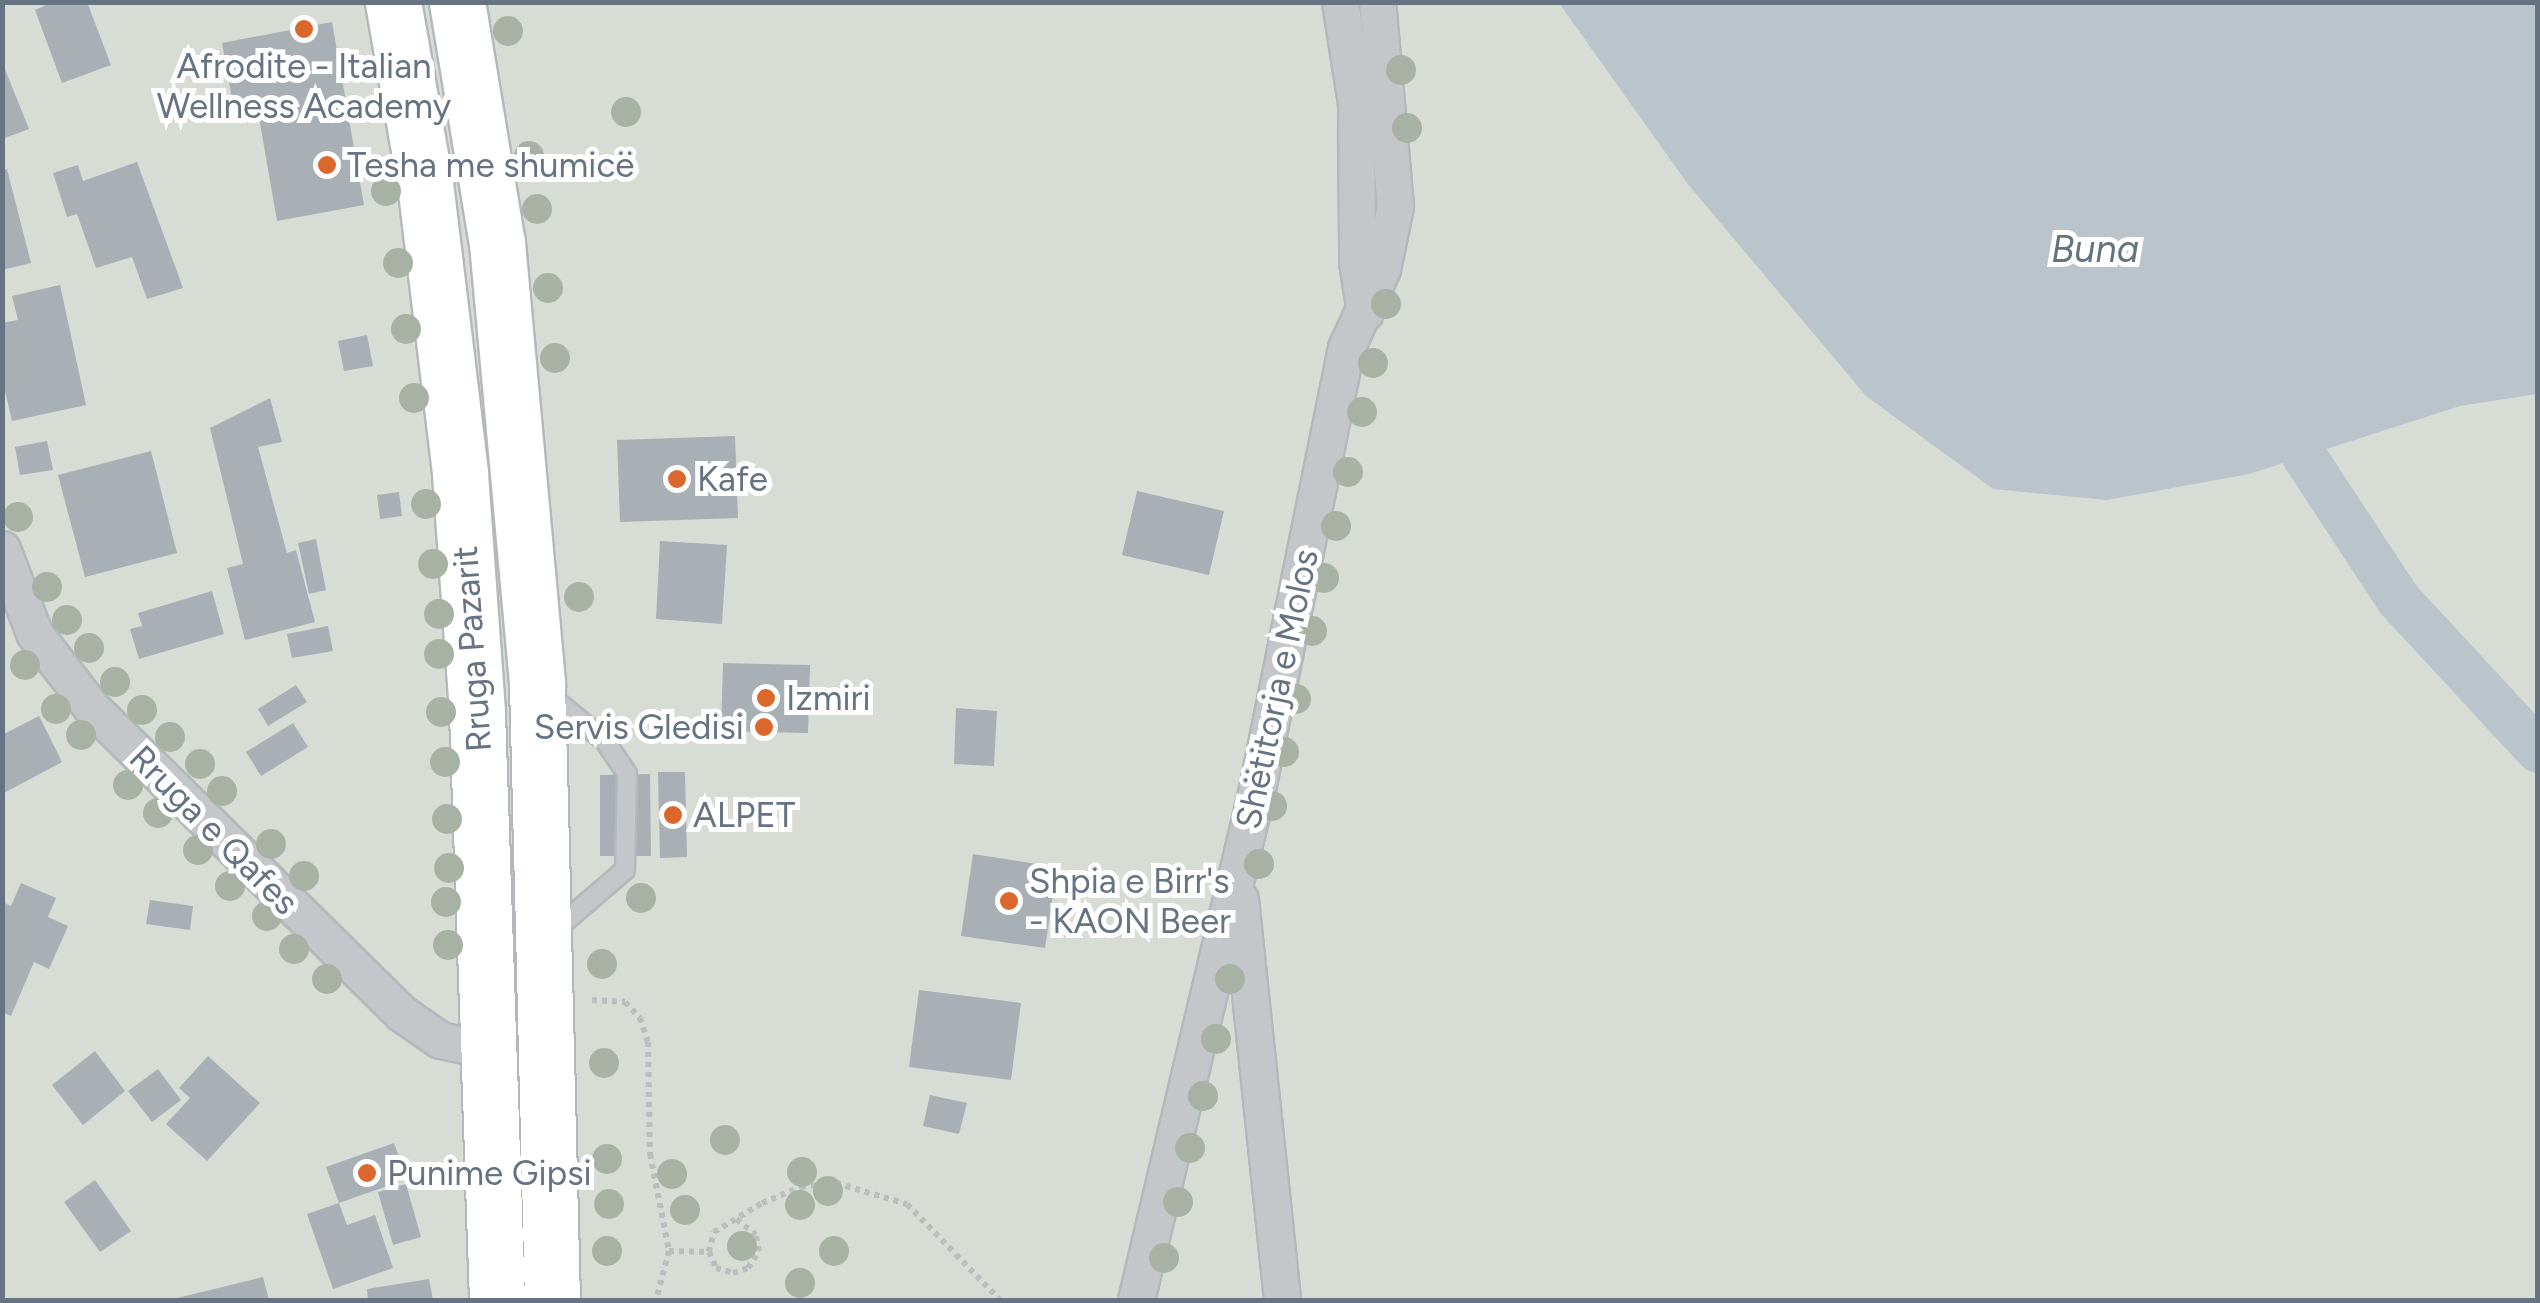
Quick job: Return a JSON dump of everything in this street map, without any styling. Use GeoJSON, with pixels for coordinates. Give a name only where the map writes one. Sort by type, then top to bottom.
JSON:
{"type":"FeatureCollection","features":[{"type":"Feature","properties":{"kind":"main road","name":"Rruga Pazarit"},"geometry":{"type":"LineString","coordinates":[[394,2],[425,184],[460,474],[477,713],[497,1300]]}},
{"type":"Feature","properties":{"kind":"main road","name":"Rruga Pazarit"},"geometry":{"type":"LineString","coordinates":[[458,2],[496,244],[537,683],[547,938],[552,1300]]}},
{"type":"Feature","properties":{"kind":"street"},"geometry":{"type":"LineString","coordinates":[[1340,2],[1356,103],[1356,262],[1366,313]]}},
{"type":"Feature","properties":{"kind":"street","name":"Shëtitorja e Molos"},"geometry":{"type":"LineString","coordinates":[[1136,1300],[1238,873],[1346,348],[1366,313],[1394,206],[1377,2]]}},
{"type":"Feature","properties":{"kind":"street","name":"Rruga e Qafes"},"geometry":{"type":"LineString","coordinates":[[2,549],[34,633],[91,706],[401,1012],[440,1040],[487,1050]]}},
{"type":"Feature","properties":{"kind":"street"},"geometry":{"type":"LineString","coordinates":[[1238,873],[1282,1300]]}},
{"type":"Feature","properties":{"kind":"lane"},"geometry":{"type":"LineString","coordinates":[[537,683],[605,741],[627,774],[624,870],[547,938]]}},
{"type":"Feature","properties":{"kind":"path"},"geometry":{"type":"LineString","coordinates":[[586,1000],[625,1002],[644,1030],[653,1067],[650,1154],[669,1251],[656,1300]]}},
{"type":"Feature","properties":{"kind":"path"},"geometry":{"type":"LineString","coordinates":[[735,1219],[756,1235],[759,1251],[748,1268],[733,1273],[716,1268],[709,1252],[714,1232],[735,1219],[801,1187],[836,1182],[878,1191],[907,1204],[1000,1300]]}},
{"type":"Feature","properties":{"kind":"path"},"geometry":{"type":"LineString","coordinates":[[669,1251],[709,1252]]}},
{"type":"Feature","properties":{"kind":"shaded area"},"geometry":{"type":"Polygon","coordinates":[[[3,3],[2537,3],[2537,1300],[3,1300],[3,3]]]}},
{"type":"Feature","properties":{"kind":"water","name":"Buna"},"geometry":{"type":"Polygon","coordinates":[[[1559,3],[2537,3],[2537,394],[2460,406],[2249,474],[2107,500],[1993,489],[1866,396],[1687,183],[1559,3]]]}},
{"type":"Feature","properties":{"kind":"building"},"geometry":{"type":"Polygon","coordinates":[[[53,2],[87,2],[111,65],[62,83],[35,10],[53,2]]]}},
{"type":"Feature","properties":{"kind":"building"},"geometry":{"type":"Polygon","coordinates":[[[332,22],[364,205],[277,221],[257,106],[234,110],[222,43],[332,22]]]}},
{"type":"Feature","properties":{"kind":"building"},"geometry":{"type":"Polygon","coordinates":[[[2,62],[29,129],[2,139],[2,62]]]}},
{"type":"Feature","properties":{"kind":"building"},"geometry":{"type":"Polygon","coordinates":[[[137,162],[183,288],[147,299],[132,257],[96,268],[77,214],[67,217],[53,173],[78,165],[83,181],[137,162]]]}},
{"type":"Feature","properties":{"kind":"building"},"geometry":{"type":"Polygon","coordinates":[[[7,169],[31,263],[2,270],[2,170],[7,169]]]}},
{"type":"Feature","properties":{"kind":"building"},"geometry":{"type":"Polygon","coordinates":[[[60,285],[86,405],[12,421],[2,378],[2,323],[18,320],[12,296],[60,285]]]}},
{"type":"Feature","properties":{"kind":"building"},"geometry":{"type":"Polygon","coordinates":[[[367,335],[373,366],[344,371],[338,341],[367,335]]]}},
{"type":"Feature","properties":{"kind":"building"},"geometry":{"type":"Polygon","coordinates":[[[270,398],[282,442],[258,447],[287,553],[296,550],[315,622],[245,640],[227,568],[243,564],[210,428],[270,398]]]}},
{"type":"Feature","properties":{"kind":"building","name":"Kafe"},"geometry":{"type":"Polygon","coordinates":[[[735,436],[738,518],[620,522],[617,440],[735,436]]]}},
{"type":"Feature","properties":{"kind":"building"},"geometry":{"type":"Polygon","coordinates":[[[47,441],[53,470],[20,475],[15,447],[47,441]]]}},
{"type":"Feature","properties":{"kind":"building"},"geometry":{"type":"Polygon","coordinates":[[[151,451],[177,553],[85,577],[58,475],[151,451]]]}},
{"type":"Feature","properties":{"kind":"building"},"geometry":{"type":"Polygon","coordinates":[[[1137,491],[1224,511],[1209,575],[1122,555],[1137,491]]]}},
{"type":"Feature","properties":{"kind":"building"},"geometry":{"type":"Polygon","coordinates":[[[399,492],[402,516],[380,519],[377,495],[399,492]]]}},
{"type":"Feature","properties":{"kind":"building"},"geometry":{"type":"Polygon","coordinates":[[[316,539],[326,590],[309,594],[298,543],[316,539]]]}},
{"type":"Feature","properties":{"kind":"building"},"geometry":{"type":"Polygon","coordinates":[[[660,541],[727,545],[722,624],[656,619],[660,541]]]}},
{"type":"Feature","properties":{"kind":"building"},"geometry":{"type":"Polygon","coordinates":[[[212,591],[224,634],[139,659],[130,629],[142,626],[138,613],[212,591]]]}},
{"type":"Feature","properties":{"kind":"building"},"geometry":{"type":"Polygon","coordinates":[[[328,626],[333,651],[292,658],[287,634],[328,626]]]}},
{"type":"Feature","properties":{"kind":"building","name":"Izmiri"},"geometry":{"type":"Polygon","coordinates":[[[723,663],[810,665],[808,733],[721,731],[723,663]]]}},
{"type":"Feature","properties":{"kind":"building"},"geometry":{"type":"Polygon","coordinates":[[[296,685],[307,702],[268,726],[258,709],[296,685]]]}},
{"type":"Feature","properties":{"kind":"building"},"geometry":{"type":"Polygon","coordinates":[[[956,708],[997,711],[994,766],[954,764],[956,708]]]}},
{"type":"Feature","properties":{"kind":"building"},"geometry":{"type":"Polygon","coordinates":[[[39,716],[62,762],[2,794],[2,735],[39,716]]]}},
{"type":"Feature","properties":{"kind":"building"},"geometry":{"type":"Polygon","coordinates":[[[293,723],[308,747],[261,776],[246,752],[293,723]]]}},
{"type":"Feature","properties":{"kind":"building","name":"ALPET"},"geometry":{"type":"Polygon","coordinates":[[[658,772],[685,772],[687,857],[660,858],[658,772]]]}},
{"type":"Feature","properties":{"kind":"building"},"geometry":{"type":"Polygon","coordinates":[[[650,774],[651,856],[600,856],[600,775],[650,774]]]}},
{"type":"Feature","properties":{"kind":"building","name":"Shpia e Birr's - KAON Beer"},"geometry":{"type":"Polygon","coordinates":[[[973,854],[1057,867],[1045,948],[961,936],[973,854]]]}},
{"type":"Feature","properties":{"kind":"building"},"geometry":{"type":"Polygon","coordinates":[[[21,883],[56,898],[48,917],[68,926],[49,969],[34,962],[11,1016],[2,1012],[2,902],[11,906],[21,883]]]}},
{"type":"Feature","properties":{"kind":"building"},"geometry":{"type":"Polygon","coordinates":[[[150,900],[193,906],[190,930],[146,924],[150,900]]]}},
{"type":"Feature","properties":{"kind":"building"},"geometry":{"type":"Polygon","coordinates":[[[919,990],[1021,1003],[1011,1080],[909,1067],[919,990]]]}},
{"type":"Feature","properties":{"kind":"building"},"geometry":{"type":"Polygon","coordinates":[[[95,1051],[125,1091],[83,1125],[52,1085],[95,1051]]]}},
{"type":"Feature","properties":{"kind":"building"},"geometry":{"type":"Polygon","coordinates":[[[208,1056],[260,1103],[207,1161],[166,1124],[190,1098],[179,1088],[208,1056]]]}},
{"type":"Feature","properties":{"kind":"building"},"geometry":{"type":"Polygon","coordinates":[[[158,1069],[181,1100],[152,1122],[128,1091],[158,1069]]]}},
{"type":"Feature","properties":{"kind":"building"},"geometry":{"type":"Polygon","coordinates":[[[930,1095],[967,1103],[959,1134],[923,1126],[930,1095]]]}},
{"type":"Feature","properties":{"kind":"building","name":"Punime Gipsi"},"geometry":{"type":"Polygon","coordinates":[[[394,1143],[407,1179],[339,1203],[326,1167],[394,1143]]]}},
{"type":"Feature","properties":{"kind":"building"},"geometry":{"type":"Polygon","coordinates":[[[95,1180],[131,1231],[100,1252],[64,1202],[95,1180]]]}},
{"type":"Feature","properties":{"kind":"building"},"geometry":{"type":"Polygon","coordinates":[[[406,1184],[421,1237],[393,1245],[378,1192],[406,1184]]]}},
{"type":"Feature","properties":{"kind":"building"},"geometry":{"type":"Polygon","coordinates":[[[339,1203],[347,1225],[375,1215],[393,1268],[333,1289],[307,1214],[339,1203]]]}},
{"type":"Feature","properties":{"kind":"building"},"geometry":{"type":"Polygon","coordinates":[[[263,1277],[269,1300],[173,1300],[173,1299],[263,1277]]]}},
{"type":"Feature","properties":{"kind":"building"},"geometry":{"type":"Polygon","coordinates":[[[429,1279],[433,1300],[368,1300],[367,1289],[429,1279]]]}},
{"type":"Feature","properties":{"kind":"waterway"},"geometry":{"type":"LineString","coordinates":[[2304,456],[2398,599],[2538,750]]}},
{"type":"Feature","properties":{"kind":"place","name":"Afrodite - Italian Wellness Academy"},"geometry":{"type":"Point","coordinates":[304,29]}},
{"type":"Feature","properties":{"kind":"place","name":"Tesha me shumicë"},"geometry":{"type":"Point","coordinates":[327,165]}},
{"type":"Feature","properties":{"kind":"place","name":"Kafe"},"geometry":{"type":"Point","coordinates":[677,479]}},
{"type":"Feature","properties":{"kind":"place","name":"Izmiri"},"geometry":{"type":"Point","coordinates":[766,698]}},
{"type":"Feature","properties":{"kind":"place","name":"Servis Gledisi"},"geometry":{"type":"Point","coordinates":[764,727]}},
{"type":"Feature","properties":{"kind":"place","name":"ALPET"},"geometry":{"type":"Point","coordinates":[673,815]}},
{"type":"Feature","properties":{"kind":"place","name":"Shpia e Birr's - KAON Beer"},"geometry":{"type":"Point","coordinates":[1009,901]}},
{"type":"Feature","properties":{"kind":"place","name":"Punime Gipsi"},"geometry":{"type":"Point","coordinates":[367,1173]}}]}
